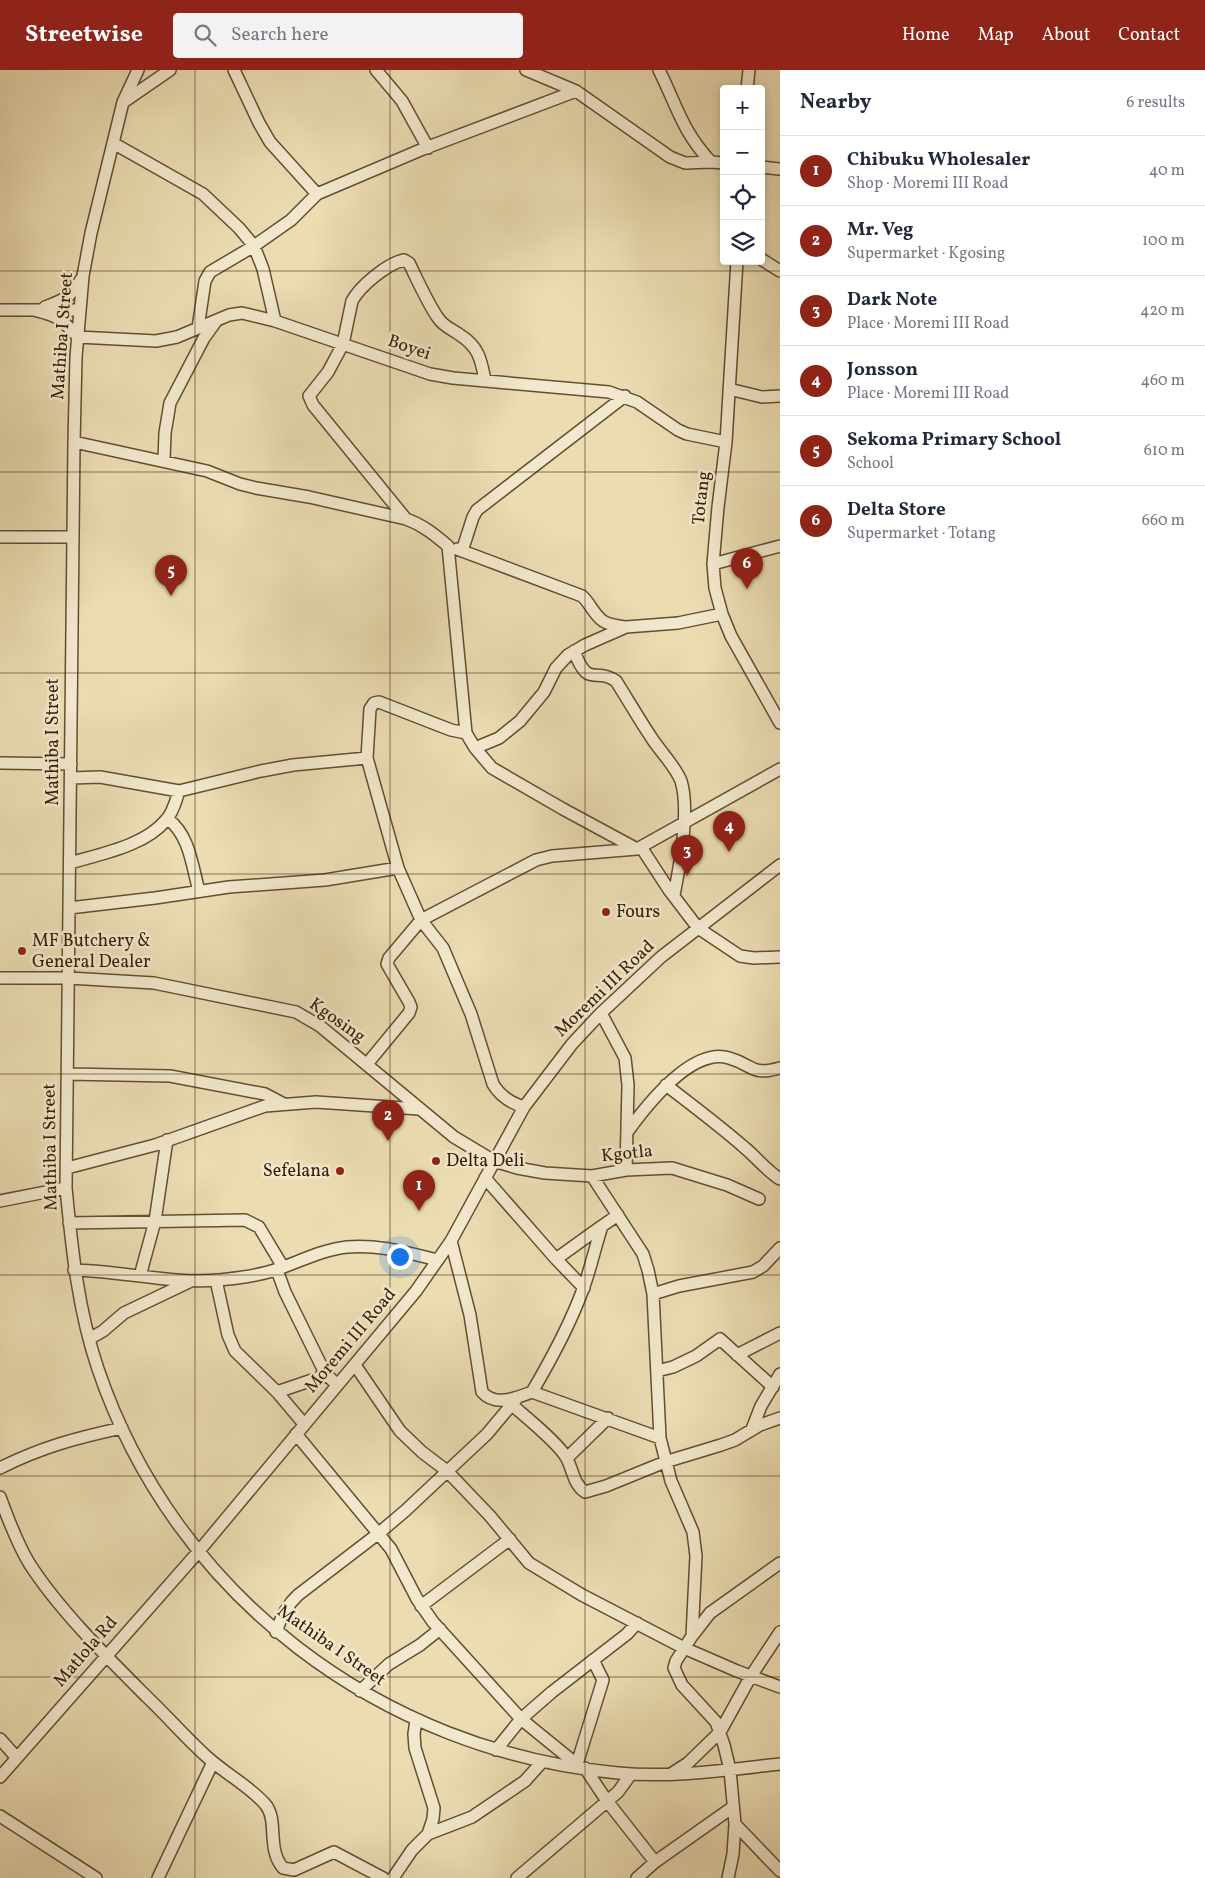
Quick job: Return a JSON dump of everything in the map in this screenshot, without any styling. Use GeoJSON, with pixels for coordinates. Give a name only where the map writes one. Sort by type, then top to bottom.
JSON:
{"type":"FeatureCollection","features":[{"type":"Feature","properties":{"kind":"street","name":"Mathiba I Street"},"geometry":{"type":"LineString","coordinates":[[138,70],[123,102],[83,276],[78,337],[74,442],[66,1188],[74,1270],[89,1339],[105,1390],[122,1428],[164,1504],[220,1577],[276,1632],[360,1691],[416,1720],[496,1750],[542,1762],[631,1774],[671,1774],[780,1764]]}},
{"type":"Feature","properties":{"kind":"street"},"geometry":{"type":"LineString","coordinates":[[123,102],[170,70]]}},
{"type":"Feature","properties":{"kind":"street"},"geometry":{"type":"LineString","coordinates":[[234,70],[270,142],[317,194]]}},
{"type":"Feature","properties":{"kind":"street"},"geometry":{"type":"LineString","coordinates":[[376,70],[402,101],[428,148]]}},
{"type":"Feature","properties":{"kind":"street"},"geometry":{"type":"LineString","coordinates":[[526,70],[550,75],[670,157],[685,164],[720,163]]}},
{"type":"Feature","properties":{"kind":"street"},"geometry":{"type":"LineString","coordinates":[[660,70],[683,124],[711,162]]}},
{"type":"Feature","properties":{"kind":"street"},"geometry":{"type":"LineString","coordinates":[[747,85],[749,70]]}},
{"type":"Feature","properties":{"kind":"street"},"geometry":{"type":"LineString","coordinates":[[198,328],[207,276],[214,269],[254,246],[297,215],[317,194],[428,148],[576,91]]}},
{"type":"Feature","properties":{"kind":"street"},"geometry":{"type":"LineString","coordinates":[[113,143],[203,194],[239,228],[254,246],[263,269],[275,321]]}},
{"type":"Feature","properties":{"kind":"street"},"geometry":{"type":"LineString","coordinates":[[765,167],[780,169]]}},
{"type":"Feature","properties":{"kind":"street"},"geometry":{"type":"LineString","coordinates":[[406,519],[310,402],[309,396],[311,392],[328,372],[343,344],[352,301],[356,294],[396,261],[404,260],[409,263],[438,318],[447,328],[460,334],[472,344],[480,356],[485,380]]}},
{"type":"Feature","properties":{"kind":"street"},"geometry":{"type":"LineString","coordinates":[[765,262],[780,271]]}},
{"type":"Feature","properties":{"kind":"street","name":"Totang"},"geometry":{"type":"LineString","coordinates":[[737,265],[726,442],[713,564],[722,614],[731,636],[780,723]]}},
{"type":"Feature","properties":{"kind":"street"},"geometry":{"type":"LineString","coordinates":[[37,310],[64,300],[72,293],[83,276]]}},
{"type":"Feature","properties":{"kind":"street"},"geometry":{"type":"LineString","coordinates":[[0,310],[80,310]]}},
{"type":"Feature","properties":{"kind":"street"},"geometry":{"type":"LineString","coordinates":[[37,310],[54,315],[78,337]]}},
{"type":"Feature","properties":{"kind":"street","name":"Boyei"},"geometry":{"type":"LineString","coordinates":[[78,337],[156,341],[177,337],[229,315],[242,313],[275,321],[430,374],[594,389],[625,396],[653,411],[678,430],[687,434],[726,442]]}},
{"type":"Feature","properties":{"kind":"street"},"geometry":{"type":"LineString","coordinates":[[164,460],[165,433],[170,403],[204,338],[217,320]]}},
{"type":"Feature","properties":{"kind":"street"},"geometry":{"type":"LineString","coordinates":[[729,389],[762,397],[780,396]]}},
{"type":"Feature","properties":{"kind":"street"},"geometry":{"type":"LineString","coordinates":[[462,551],[477,510],[625,396]]}},
{"type":"Feature","properties":{"kind":"street"},"geometry":{"type":"LineString","coordinates":[[74,442],[164,460],[207,471],[240,484],[309,497],[406,519],[420,524],[448,546],[582,596],[589,601],[601,620],[626,628]]}},
{"type":"Feature","properties":{"kind":"street"},"geometry":{"type":"LineString","coordinates":[[0,536],[73,537]]}},
{"type":"Feature","properties":{"kind":"street"},"geometry":{"type":"LineString","coordinates":[[448,546],[466,733],[475,748],[492,768],[563,809],[639,848],[698,928],[740,956],[754,958],[780,957]]}},
{"type":"Feature","properties":{"kind":"street"},"geometry":{"type":"LineString","coordinates":[[713,564],[780,546]]}},
{"type":"Feature","properties":{"kind":"street"},"geometry":{"type":"LineString","coordinates":[[475,748],[499,738],[520,721],[544,692],[556,668],[568,655],[585,644],[626,628],[678,623],[722,614]]}},
{"type":"Feature","properties":{"kind":"street"},"geometry":{"type":"LineString","coordinates":[[574,651],[580,666],[589,675],[612,678],[616,682],[650,736],[680,778],[684,798],[684,822],[680,868],[674,894]]}},
{"type":"Feature","properties":{"kind":"street"},"geometry":{"type":"LineString","coordinates":[[466,733],[451,730],[379,702],[374,703],[370,709],[367,758],[398,868],[421,920],[443,948],[471,1014],[493,1084],[497,1091],[505,1098],[513,1104],[524,1108]]}},
{"type":"Feature","properties":{"kind":"street"},"geometry":{"type":"LineString","coordinates":[[71,778],[100,777],[179,791],[293,765],[367,758]]}},
{"type":"Feature","properties":{"kind":"street"},"geometry":{"type":"LineString","coordinates":[[0,763],[71,764]]}},
{"type":"Feature","properties":{"kind":"street"},"geometry":{"type":"LineString","coordinates":[[367,1064],[409,1013],[409,1002],[387,964],[389,958],[421,920],[536,860],[552,856],[639,848],[780,769]]}},
{"type":"Feature","properties":{"kind":"street"},"geometry":{"type":"LineString","coordinates":[[70,862],[129,845],[157,829],[168,819],[179,791]]}},
{"type":"Feature","properties":{"kind":"street"},"geometry":{"type":"LineString","coordinates":[[168,819],[179,829],[184,838],[199,891]]}},
{"type":"Feature","properties":{"kind":"street","name":"Moremi III Road"},"geometry":{"type":"LineString","coordinates":[[199,1551],[416,1291],[452,1241],[524,1108],[572,1044],[601,1013],[661,957],[780,865]]}},
{"type":"Feature","properties":{"kind":"street"},"geometry":{"type":"LineString","coordinates":[[69,908],[229,887],[325,880],[398,868]]}},
{"type":"Feature","properties":{"kind":"street","name":"Kgosing"},"geometry":{"type":"LineString","coordinates":[[0,978],[68,978],[154,983],[296,1012],[320,1026],[454,1137],[494,1161]]}},
{"type":"Feature","properties":{"kind":"street"},"geometry":{"type":"LineString","coordinates":[[601,1013],[625,1058],[628,1085],[626,1170]]}},
{"type":"Feature","properties":{"kind":"street"},"geometry":{"type":"LineString","coordinates":[[628,1131],[645,1107],[666,1085],[694,1065],[720,1057],[729,1058],[758,1071],[780,1068]]}},
{"type":"Feature","properties":{"kind":"street"},"geometry":{"type":"LineString","coordinates":[[68,1074],[170,1076],[265,1094],[282,1103]]}},
{"type":"Feature","properties":{"kind":"street"},"geometry":{"type":"LineString","coordinates":[[666,1085],[719,1126],[780,1179]]}},
{"type":"Feature","properties":{"kind":"street"},"geometry":{"type":"LineString","coordinates":[[67,1168],[167,1140],[249,1110],[282,1103],[316,1102],[419,1109]]}},
{"type":"Feature","properties":{"kind":"street"},"geometry":{"type":"LineString","coordinates":[[140,1276],[155,1221],[167,1140]]}},
{"type":"Feature","properties":{"kind":"street","name":"Kgotla"},"geometry":{"type":"LineString","coordinates":[[494,1161],[517,1168],[545,1173],[592,1176],[626,1170],[672,1168],[727,1185],[759,1199]]}},
{"type":"Feature","properties":{"kind":"street"},"geometry":{"type":"LineString","coordinates":[[592,1176],[643,1254],[648,1270],[653,1294],[660,1438],[665,1462],[696,1543],[696,1578],[692,1636]]}},
{"type":"Feature","properties":{"kind":"street"},"geometry":{"type":"LineString","coordinates":[[485,1178],[584,1288]]}},
{"type":"Feature","properties":{"kind":"street"},"geometry":{"type":"LineString","coordinates":[[0,1201],[66,1188]]}},
{"type":"Feature","properties":{"kind":"street"},"geometry":{"type":"LineString","coordinates":[[556,1259],[618,1215]]}},
{"type":"Feature","properties":{"kind":"street"},"geometry":{"type":"LineString","coordinates":[[69,1223],[245,1220],[259,1227],[280,1268],[300,1322],[327,1375],[338,1385]]}},
{"type":"Feature","properties":{"kind":"street"},"geometry":{"type":"LineString","coordinates":[[276,1632],[284,1613],[298,1595],[379,1533],[487,1434],[515,1401],[532,1392],[557,1349],[584,1288],[602,1226]]}},
{"type":"Feature","properties":{"kind":"street"},"geometry":{"type":"LineString","coordinates":[[452,1241],[470,1315],[482,1392],[496,1401],[515,1401],[567,1458],[580,1489],[585,1492],[606,1486],[665,1462],[728,1442],[752,1429],[780,1418]]}},
{"type":"Feature","properties":{"kind":"street"},"geometry":{"type":"LineString","coordinates":[[74,1270],[193,1280],[216,1280],[247,1277],[280,1268],[317,1254],[358,1246],[396,1250],[438,1260]]}},
{"type":"Feature","properties":{"kind":"street"},"geometry":{"type":"LineString","coordinates":[[653,1294],[679,1286],[753,1272],[763,1266],[780,1248]]}},
{"type":"Feature","properties":{"kind":"street"},"geometry":{"type":"LineString","coordinates":[[89,1339],[103,1331],[124,1313],[193,1280]]}},
{"type":"Feature","properties":{"kind":"street"},"geometry":{"type":"LineString","coordinates":[[216,1280],[228,1335],[235,1350],[304,1424]]}},
{"type":"Feature","properties":{"kind":"street"},"geometry":{"type":"LineString","coordinates":[[737,1355],[780,1333]]}},
{"type":"Feature","properties":{"kind":"street"},"geometry":{"type":"LineString","coordinates":[[657,1371],[672,1368],[696,1356],[720,1340],[773,1388]]}},
{"type":"Feature","properties":{"kind":"street"},"geometry":{"type":"LineString","coordinates":[[355,1365],[400,1431],[422,1452],[447,1471],[530,1563],[582,1595],[684,1648],[780,1687]]}},
{"type":"Feature","properties":{"kind":"street"},"geometry":{"type":"LineString","coordinates":[[752,1429],[761,1406],[780,1374]]}},
{"type":"Feature","properties":{"kind":"street"},"geometry":{"type":"LineString","coordinates":[[276,1392],[327,1375]]}},
{"type":"Feature","properties":{"kind":"street"},"geometry":{"type":"LineString","coordinates":[[532,1392],[660,1438]]}},
{"type":"Feature","properties":{"kind":"street"},"geometry":{"type":"LineString","coordinates":[[567,1458],[608,1418]]}},
{"type":"Feature","properties":{"kind":"street"},"geometry":{"type":"LineString","coordinates":[[0,1468],[30,1453],[58,1443],[122,1428]]}},
{"type":"Feature","properties":{"kind":"street"},"geometry":{"type":"LineString","coordinates":[[296,1434],[379,1533],[398,1561],[421,1606],[440,1629],[521,1719],[581,1767],[655,1862]]}},
{"type":"Feature","properties":{"kind":"street"},"geometry":{"type":"LineString","coordinates":[[0,1497],[28,1561],[57,1599],[106,1656],[213,1762],[258,1797],[268,1808],[271,1817],[273,1848],[279,1864],[283,1868],[294,1870],[334,1852],[383,1878]]}},
{"type":"Feature","properties":{"kind":"street"},"geometry":{"type":"LineString","coordinates":[[421,1606],[510,1540]]}},
{"type":"Feature","properties":{"kind":"street","name":"Matlola Rd"},"geometry":{"type":"LineString","coordinates":[[0,1777],[199,1551]]}},
{"type":"Feature","properties":{"kind":"street"},"geometry":{"type":"LineString","coordinates":[[728,1878],[733,1854],[735,1824],[730,1770],[720,1732],[709,1713],[682,1685],[676,1676],[674,1668],[676,1660],[710,1613],[780,1563]]}},
{"type":"Feature","properties":{"kind":"street"},"geometry":{"type":"LineString","coordinates":[[496,1750],[521,1719],[637,1623]]}},
{"type":"Feature","properties":{"kind":"street"},"geometry":{"type":"LineString","coordinates":[[360,1691],[389,1664],[420,1645],[440,1629]]}},
{"type":"Feature","properties":{"kind":"street"},"geometry":{"type":"LineString","coordinates":[[671,1774],[688,1763],[720,1732],[751,1676],[780,1632]]}},
{"type":"Feature","properties":{"kind":"street"},"geometry":{"type":"LineString","coordinates":[[581,1767],[603,1680],[593,1660]]}},
{"type":"Feature","properties":{"kind":"street"},"geometry":{"type":"LineString","coordinates":[[416,1720],[415,1748],[434,1808],[428,1834]]}},
{"type":"Feature","properties":{"kind":"street"},"geometry":{"type":"LineString","coordinates":[[0,1739],[17,1758]]}},
{"type":"Feature","properties":{"kind":"street"},"geometry":{"type":"LineString","coordinates":[[158,1878],[213,1762]]}},
{"type":"Feature","properties":{"kind":"street"},"geometry":{"type":"LineString","coordinates":[[394,1878],[412,1850],[428,1834],[463,1822],[487,1807],[525,1781],[542,1762]]}},
{"type":"Feature","properties":{"kind":"street"},"geometry":{"type":"LineString","coordinates":[[517,1878],[618,1792],[631,1774]]}},
{"type":"Feature","properties":{"kind":"street"},"geometry":{"type":"LineString","coordinates":[[637,1878],[655,1862],[733,1806]]}},
{"type":"Feature","properties":{"kind":"street"},"geometry":{"type":"LineString","coordinates":[[0,1816],[96,1878]]}},
{"type":"Feature","properties":{"kind":"street"},"geometry":{"type":"LineString","coordinates":[[735,1824],[780,1871]]}},
{"type":"Feature","properties":{"kind":"place","name":"Delta Store"},"geometry":{"type":"Point","coordinates":[747,589]}},
{"type":"Feature","properties":{"kind":"place","name":"Sekoma Primary School"},"geometry":{"type":"Point","coordinates":[171,596]}},
{"type":"Feature","properties":{"kind":"place","name":"Jonsson"},"geometry":{"type":"Point","coordinates":[729,852]}},
{"type":"Feature","properties":{"kind":"place","name":"Dark Note"},"geometry":{"type":"Point","coordinates":[687,876]}},
{"type":"Feature","properties":{"kind":"place","name":"Fours"},"geometry":{"type":"Point","coordinates":[606,912]}},
{"type":"Feature","properties":{"kind":"place","name":"MF Butchery & General Dealer"},"geometry":{"type":"Point","coordinates":[22,951]}},
{"type":"Feature","properties":{"kind":"place","name":"Mr. Veg"},"geometry":{"type":"Point","coordinates":[388,1141]}},
{"type":"Feature","properties":{"kind":"place","name":"Delta Deli"},"geometry":{"type":"Point","coordinates":[436,1161]}},
{"type":"Feature","properties":{"kind":"place","name":"Sefelana"},"geometry":{"type":"Point","coordinates":[340,1171]}},
{"type":"Feature","properties":{"kind":"place","name":"Chibuku Wholesaler"},"geometry":{"type":"Point","coordinates":[419,1211]}}]}
